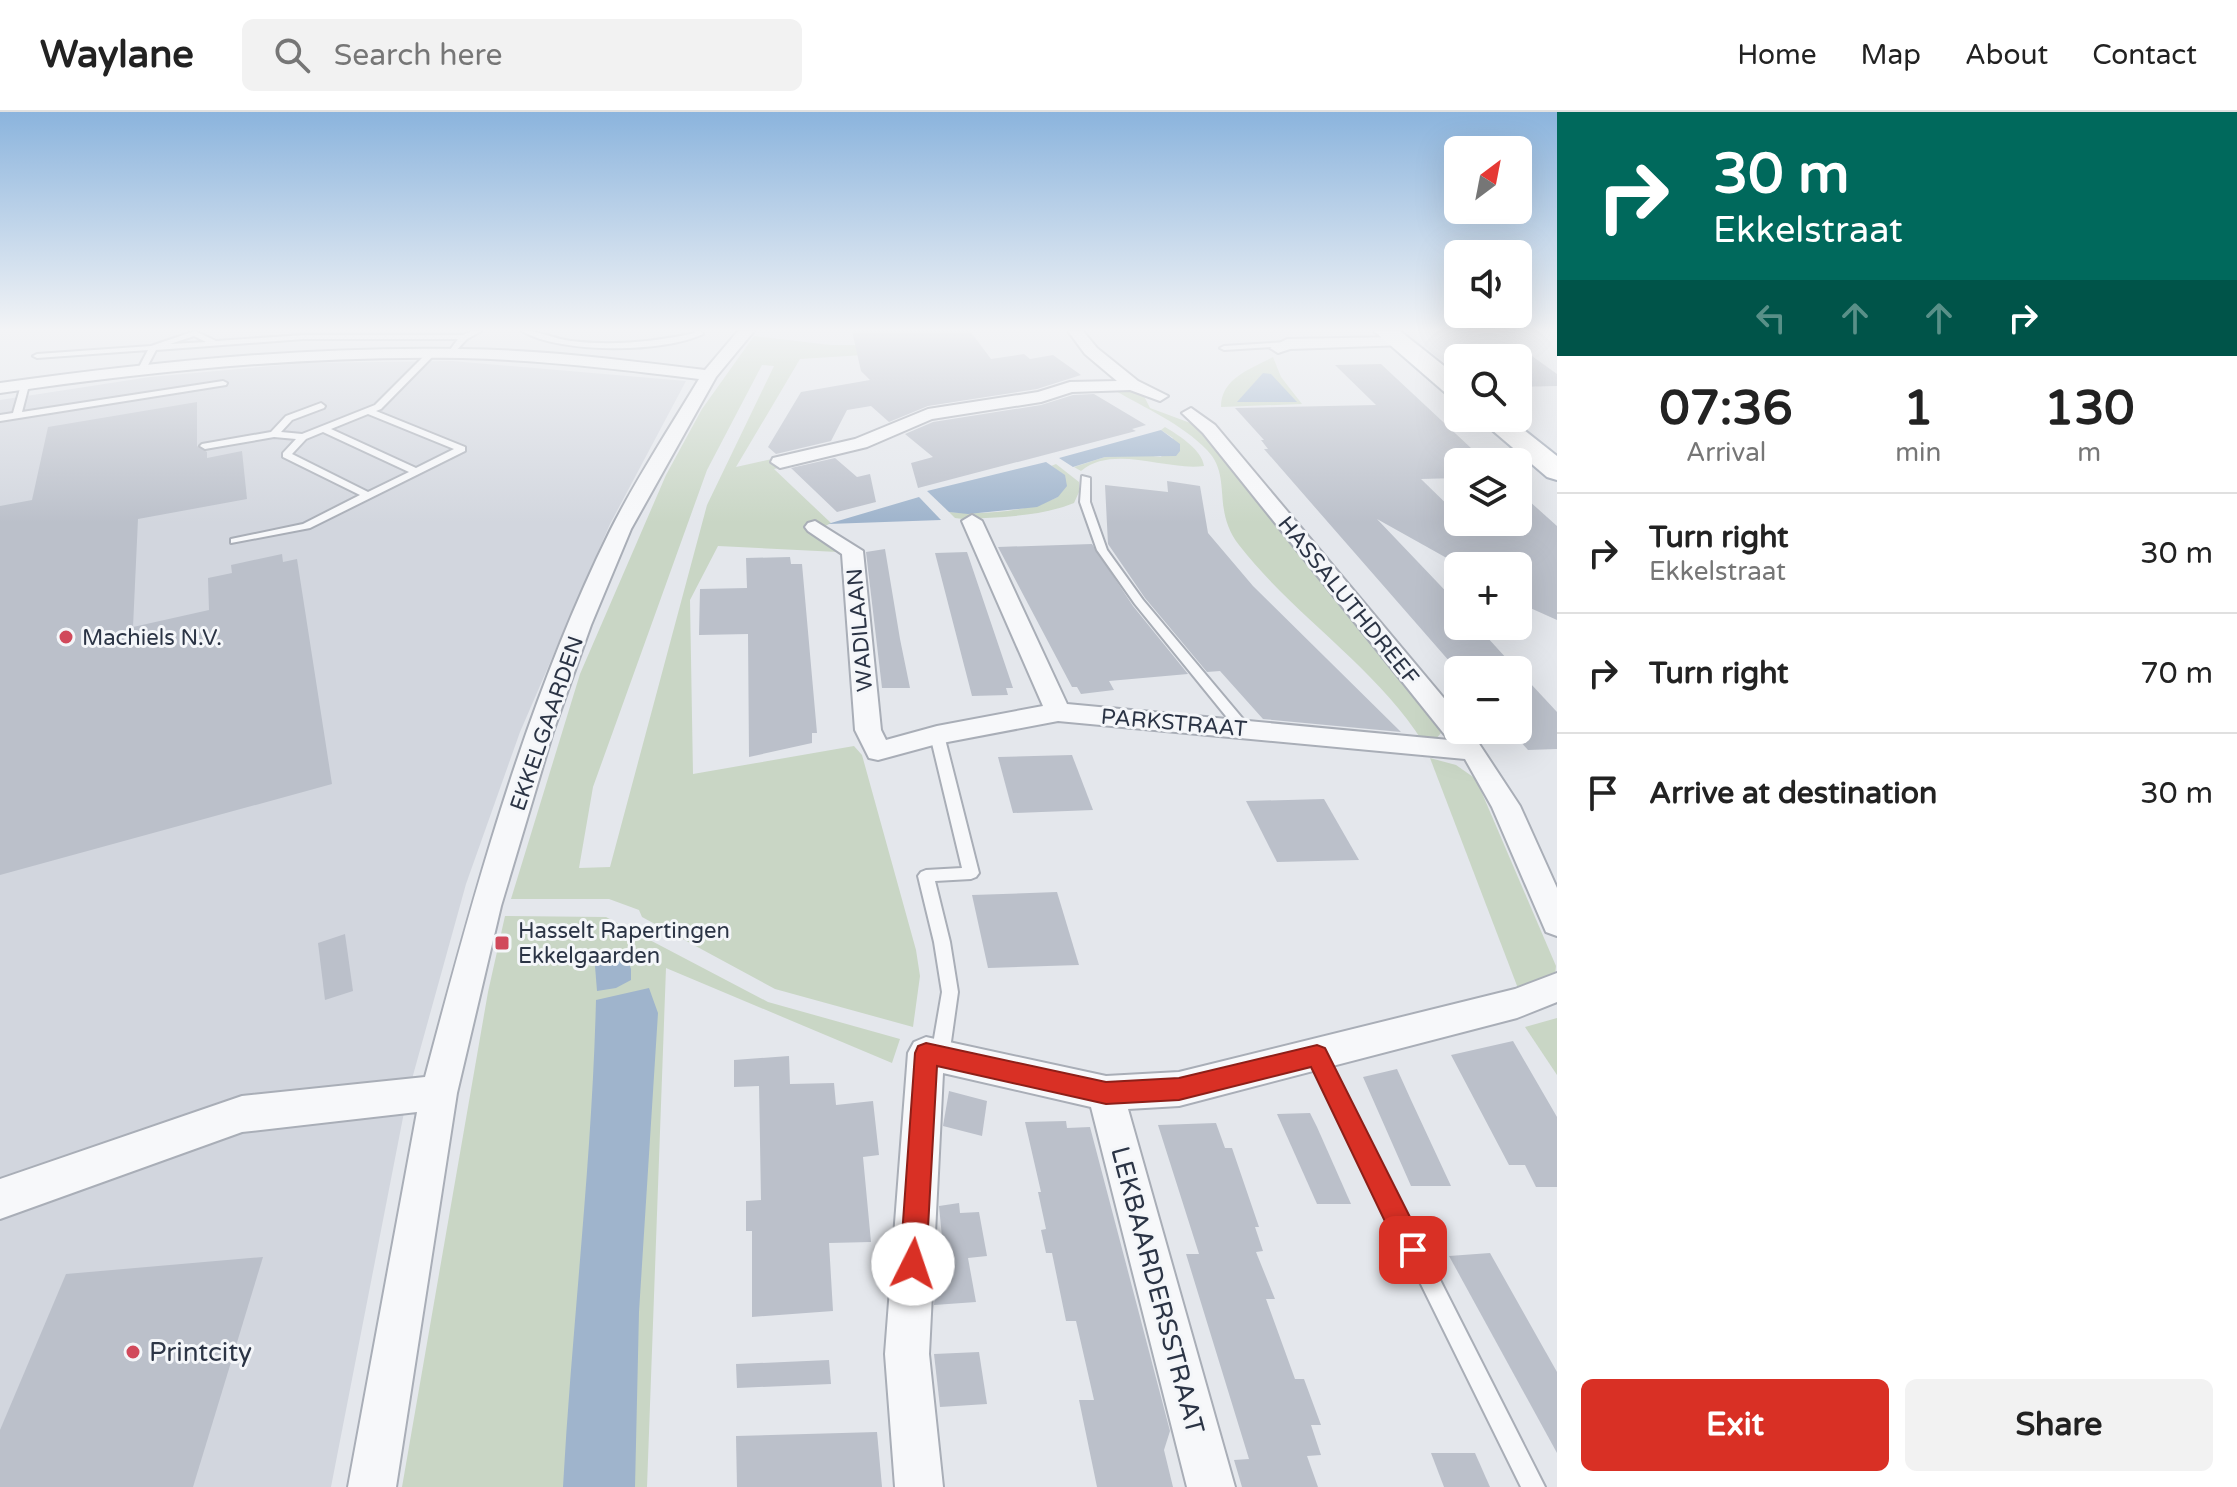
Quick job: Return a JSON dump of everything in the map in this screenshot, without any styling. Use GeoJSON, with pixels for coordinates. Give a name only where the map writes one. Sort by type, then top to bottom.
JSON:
{"type":"FeatureCollection","features":[{"type":"Feature","properties":{"kind":"main road"},"geometry":{"type":"LineString","coordinates":[[1532,426],[1557,446]]}},
{"type":"Feature","properties":{"kind":"main road"},"geometry":{"type":"LineString","coordinates":[[1509,432],[1557,471]]}},
{"type":"Feature","properties":{"kind":"street","name":"EKKELGAARDEN"},"geometry":{"type":"LineString","coordinates":[[372,1487],[439,1093],[486,906],[540,732],[579,625],[621,529],[697,395]]}},
{"type":"Feature","properties":{"kind":"street"},"geometry":{"type":"LineString","coordinates":[[780,462],[861,443],[928,414],[1046,395]]}},
{"type":"Feature","properties":{"kind":"street","name":"HASSALUTHDREEF"},"geometry":{"type":"LineString","coordinates":[[1156,395],[1176,404],[1209,429],[1473,751],[1506,806],[1557,923]]}},
{"type":"Feature","properties":{"kind":"street"},"geometry":{"type":"LineString","coordinates":[[972,521],[1058,712]]}},
{"type":"Feature","properties":{"kind":"street","name":"WADILAAN"},"geometry":{"type":"LineString","coordinates":[[815,527],[852,551],[868,730],[878,751]]}},
{"type":"Feature","properties":{"kind":"street","name":"PARKSTRAAT"},"geometry":{"type":"LineString","coordinates":[[878,751],[937,735],[1058,712],[1473,751]]}},
{"type":"Feature","properties":{"kind":"street"},"geometry":{"type":"LineString","coordinates":[[919,1487],[907,1354],[933,1055],[1106,1093],[1179,1089],[1517,1003],[1557,987]]}},
{"type":"Feature","properties":{"kind":"street"},"geometry":{"type":"LineString","coordinates":[[0,1199],[242,1114],[439,1093]]}},
{"type":"Feature","properties":{"kind":"street","name":"LEKBAARDERSSTRAAT"},"geometry":{"type":"LineString","coordinates":[[1106,1093],[1211,1487]]}},
{"type":"Feature","properties":{"kind":"lane"},"geometry":{"type":"LineString","coordinates":[[17,415],[22,395]]}},
{"type":"Feature","properties":{"kind":"lane"},"geometry":{"type":"LineString","coordinates":[[0,418],[145,395]]}},
{"type":"Feature","properties":{"kind":"lane"},"geometry":{"type":"LineString","coordinates":[[369,496],[286,455],[303,437],[378,407],[390,395]]}},
{"type":"Feature","properties":{"kind":"lane"},"geometry":{"type":"LineString","coordinates":[[274,434],[289,418],[321,406]]}},
{"type":"Feature","properties":{"kind":"lane"},"geometry":{"type":"LineString","coordinates":[[235,541],[306,526],[462,449],[368,411]]}},
{"type":"Feature","properties":{"kind":"lane"},"geometry":{"type":"LineString","coordinates":[[324,429],[417,472]]}},
{"type":"Feature","properties":{"kind":"lane"},"geometry":{"type":"LineString","coordinates":[[205,446],[274,434],[303,437]]}},
{"type":"Feature","properties":{"kind":"lane"},"geometry":{"type":"LineString","coordinates":[[1085,478],[1085,502],[1102,550],[1139,602],[1243,728]]}},
{"type":"Feature","properties":{"kind":"lane"},"geometry":{"type":"LineString","coordinates":[[933,1055],[950,992],[926,876],[971,873],[937,735]]}},
{"type":"Feature","properties":{"kind":"lane"},"geometry":{"type":"LineString","coordinates":[[1317,1055],[1533,1487]]}},
{"type":"Feature","properties":{"kind":"shaded area"},"geometry":{"type":"Polygon","coordinates":[[[32,395],[678,395],[610,524],[520,732],[466,884],[407,1097],[331,1487],[0,1487],[0,400],[32,395]]]}},
{"type":"Feature","properties":{"kind":"green space"},"geometry":{"type":"Polygon","coordinates":[[[712,395],[746,395],[707,470],[593,787],[579,868],[610,867],[707,505],[760,395],[779,395],[736,467],[772,459],[783,467],[774,469],[831,523],[814,532],[838,552],[718,546],[690,600],[693,774],[854,746],[862,755],[916,950],[920,976],[913,1027],[775,989],[642,917],[639,910],[609,899],[511,899],[580,674],[666,475],[712,395]]]}},
{"type":"Feature","properties":{"kind":"green space"},"geometry":{"type":"Polygon","coordinates":[[[1123,395],[1144,395],[1150,408],[1193,424],[1213,443],[1438,727],[1441,733],[1435,740],[1423,742],[1382,689],[1284,595],[1239,545],[1226,519],[1215,460],[1175,424],[1123,395]]]}},
{"type":"Feature","properties":{"kind":"green space"},"geometry":{"type":"Polygon","coordinates":[[[1295,395],[1302,404],[1221,407],[1222,397],[1295,395]]]}},
{"type":"Feature","properties":{"kind":"green space"},"geometry":{"type":"Polygon","coordinates":[[[1165,427],[1195,449],[1204,466],[1124,459],[1094,463],[1081,471],[1074,467],[1105,457],[1137,454],[1161,457],[1173,438],[1161,430],[1165,427]]]}},
{"type":"Feature","properties":{"kind":"green space"},"geometry":{"type":"Polygon","coordinates":[[[1056,464],[1079,482],[1074,503],[1033,514],[1005,517],[963,519],[955,518],[949,512],[1005,511],[1058,497],[1064,475],[1051,466],[1056,464]]]}},
{"type":"Feature","properties":{"kind":"green space"},"geometry":{"type":"Polygon","coordinates":[[[1430,758],[1456,765],[1476,779],[1556,966],[1555,976],[1519,991],[1430,758]]]}},
{"type":"Feature","properties":{"kind":"green space"},"geometry":{"type":"Polygon","coordinates":[[[505,916],[606,917],[768,1002],[900,1039],[892,1063],[666,968],[647,1487],[402,1487],[488,992],[505,916]]]}},
{"type":"Feature","properties":{"kind":"green space"},"geometry":{"type":"Polygon","coordinates":[[[1557,1018],[1557,1075],[1525,1027],[1557,1018]]]}},
{"type":"Feature","properties":{"kind":"water"},"geometry":{"type":"Polygon","coordinates":[[[1243,395],[1291,395],[1297,402],[1237,402],[1243,395]]]}},
{"type":"Feature","properties":{"kind":"water"},"geometry":{"type":"Polygon","coordinates":[[[1161,430],[1180,444],[1176,456],[1105,457],[1073,467],[1059,458],[1161,430]]]}},
{"type":"Feature","properties":{"kind":"water"},"geometry":{"type":"Polygon","coordinates":[[[1046,462],[1065,475],[1067,486],[1058,497],[1037,507],[968,514],[949,512],[927,491],[1046,462]]]}},
{"type":"Feature","properties":{"kind":"water"},"geometry":{"type":"Polygon","coordinates":[[[919,497],[941,520],[828,524],[831,523],[919,497]]]}},
{"type":"Feature","properties":{"kind":"water"},"geometry":{"type":"Polygon","coordinates":[[[626,956],[631,980],[616,988],[597,991],[595,966],[602,958],[626,956]]]}},
{"type":"Feature","properties":{"kind":"water"},"geometry":{"type":"Polygon","coordinates":[[[649,988],[658,1013],[639,1312],[635,1487],[563,1487],[596,1000],[649,988]]]}},
{"type":"Feature","properties":{"kind":"building"},"geometry":{"type":"Polygon","coordinates":[[[799,395],[997,395],[928,406],[889,422],[871,406],[847,410],[831,441],[776,454],[768,447],[799,395]]]}},
{"type":"Feature","properties":{"kind":"building"},"geometry":{"type":"Polygon","coordinates":[[[1072,395],[1096,395],[1146,425],[1132,429],[1136,431],[918,488],[911,463],[933,457],[905,434],[933,422],[1041,405],[1072,395]]]}},
{"type":"Feature","properties":{"kind":"building"},"geometry":{"type":"Polygon","coordinates":[[[1366,395],[1414,395],[1444,423],[1444,432],[1454,432],[1471,448],[1444,448],[1444,478],[1421,479],[1444,501],[1444,536],[1532,536],[1532,504],[1557,526],[1557,620],[1532,609],[1532,552],[1444,552],[1444,556],[1377,519],[1444,589],[1444,640],[1490,640],[1504,656],[1445,656],[1264,449],[1268,449],[1261,440],[1264,440],[1235,408],[1376,405],[1366,395]]]}},
{"type":"Feature","properties":{"kind":"building","name":"Machiels N.V."},"geometry":{"type":"Polygon","coordinates":[[[197,402],[197,446],[207,452],[207,458],[242,451],[247,499],[138,519],[133,627],[209,610],[208,578],[232,573],[231,565],[282,554],[283,562],[297,559],[332,784],[0,875],[0,506],[32,500],[48,427],[197,402]]]}},
{"type":"Feature","properties":{"kind":"building"},"geometry":{"type":"Polygon","coordinates":[[[835,458],[857,477],[870,474],[876,502],[837,512],[791,468],[835,458]]]}},
{"type":"Feature","properties":{"kind":"building"},"geometry":{"type":"Polygon","coordinates":[[[1167,481],[1200,486],[1208,533],[1253,586],[1401,732],[1263,719],[1220,671],[1207,672],[1145,598],[1108,544],[1105,485],[1168,492],[1167,481]]]}},
{"type":"Feature","properties":{"kind":"building"},"geometry":{"type":"Polygon","coordinates":[[[1092,544],[1133,606],[1188,674],[1109,681],[1114,690],[1081,694],[1077,687],[1072,687],[998,547],[1092,544]]]}},
{"type":"Feature","properties":{"kind":"building"},"geometry":{"type":"Polygon","coordinates":[[[885,549],[910,688],[882,688],[866,552],[885,549]]]}},
{"type":"Feature","properties":{"kind":"building"},"geometry":{"type":"Polygon","coordinates":[[[967,552],[1013,688],[1006,688],[1008,695],[972,696],[935,553],[967,552]]]}},
{"type":"Feature","properties":{"kind":"building"},"geometry":{"type":"Polygon","coordinates":[[[790,557],[791,564],[802,564],[817,733],[812,733],[812,743],[749,757],[748,634],[699,635],[700,589],[747,588],[746,558],[790,557]]]}},
{"type":"Feature","properties":{"kind":"building"},"geometry":{"type":"Polygon","coordinates":[[[1532,685],[1557,712],[1557,749],[1528,750],[1523,744],[1532,744],[1532,685]]]}},
{"type":"Feature","properties":{"kind":"building"},"geometry":{"type":"Polygon","coordinates":[[[1072,755],[1093,810],[1013,813],[998,757],[1072,755]]]}},
{"type":"Feature","properties":{"kind":"building"},"geometry":{"type":"Polygon","coordinates":[[[1324,799],[1359,860],[1277,862],[1246,801],[1324,799]]]}},
{"type":"Feature","properties":{"kind":"building"},"geometry":{"type":"Polygon","coordinates":[[[1057,892],[1079,965],[988,968],[972,895],[1057,892]]]}},
{"type":"Feature","properties":{"kind":"building"},"geometry":{"type":"Polygon","coordinates":[[[345,934],[353,991],[325,1000],[318,943],[345,934]]]}},
{"type":"Feature","properties":{"kind":"building"},"geometry":{"type":"Polygon","coordinates":[[[1513,1041],[1557,1117],[1557,1187],[1536,1187],[1525,1165],[1509,1165],[1451,1055],[1513,1041]]]}},
{"type":"Feature","properties":{"kind":"building"},"geometry":{"type":"Polygon","coordinates":[[[789,1056],[790,1084],[834,1083],[836,1105],[873,1101],[879,1155],[863,1157],[871,1242],[829,1243],[833,1311],[752,1317],[752,1231],[746,1231],[746,1201],[761,1200],[759,1086],[734,1087],[734,1060],[789,1056]]]}},
{"type":"Feature","properties":{"kind":"building"},"geometry":{"type":"Polygon","coordinates":[[[1397,1069],[1451,1186],[1411,1186],[1363,1077],[1397,1069]]]}},
{"type":"Feature","properties":{"kind":"building"},"geometry":{"type":"Polygon","coordinates":[[[949,1091],[987,1101],[982,1136],[943,1126],[949,1091]]]}},
{"type":"Feature","properties":{"kind":"building"},"geometry":{"type":"Polygon","coordinates":[[[1310,1113],[1351,1204],[1317,1204],[1277,1114],[1310,1113]]]}},
{"type":"Feature","properties":{"kind":"building"},"geometry":{"type":"Polygon","coordinates":[[[1066,1121],[1067,1128],[1090,1127],[1170,1431],[1164,1450],[1173,1487],[1097,1487],[1079,1400],[1094,1400],[1076,1321],[1066,1321],[1052,1253],[1046,1253],[1041,1230],[1046,1229],[1038,1192],[1041,1192],[1025,1122],[1066,1121]]]}},
{"type":"Feature","properties":{"kind":"building"},"geometry":{"type":"Polygon","coordinates":[[[1216,1123],[1225,1148],[1232,1148],[1259,1227],[1255,1227],[1263,1251],[1256,1252],[1275,1299],[1266,1299],[1295,1379],[1304,1379],[1321,1425],[1311,1425],[1321,1455],[1307,1456],[1318,1487],[1242,1487],[1234,1460],[1249,1459],[1186,1254],[1199,1254],[1158,1125],[1216,1123]]]}},
{"type":"Feature","properties":{"kind":"building"},"geometry":{"type":"Polygon","coordinates":[[[959,1203],[960,1213],[979,1212],[987,1256],[968,1258],[976,1302],[934,1305],[937,1258],[944,1258],[939,1206],[959,1203]]]}},
{"type":"Feature","properties":{"kind":"building"},"geometry":{"type":"Polygon","coordinates":[[[1490,1253],[1557,1372],[1557,1453],[1449,1256],[1490,1253]]]}},
{"type":"Feature","properties":{"kind":"building","name":"Printcity"},"geometry":{"type":"Polygon","coordinates":[[[263,1257],[193,1487],[0,1487],[0,1430],[66,1274],[263,1257]]]}},
{"type":"Feature","properties":{"kind":"building"},"geometry":{"type":"Polygon","coordinates":[[[979,1352],[987,1404],[940,1407],[934,1354],[979,1352]]]}},
{"type":"Feature","properties":{"kind":"building"},"geometry":{"type":"Polygon","coordinates":[[[829,1360],[831,1384],[737,1388],[736,1364],[829,1360]]]}},
{"type":"Feature","properties":{"kind":"building"},"geometry":{"type":"Polygon","coordinates":[[[877,1432],[882,1487],[737,1487],[736,1436],[877,1432]]]}},
{"type":"Feature","properties":{"kind":"building"},"geometry":{"type":"Polygon","coordinates":[[[1431,1453],[1475,1453],[1490,1487],[1444,1487],[1431,1453]]]}},
{"type":"Feature","properties":{"kind":"place","name":"Machiels N.V."},"geometry":{"type":"Point","coordinates":[66,637]}},
{"type":"Feature","properties":{"kind":"place","name":"Hasselt Rapertingen Ekkelgaarden"},"geometry":{"type":"Point","coordinates":[502,943]}},
{"type":"Feature","properties":{"kind":"place","name":"Printcity"},"geometry":{"type":"Point","coordinates":[133,1352]}},
{"type":"Feature","properties":{"kind":"route"},"geometry":{"type":"LineString","coordinates":[[913,1264],[926,1053],[1106,1093],[1179,1089],[1317,1055],[1413,1250]]}}]}
